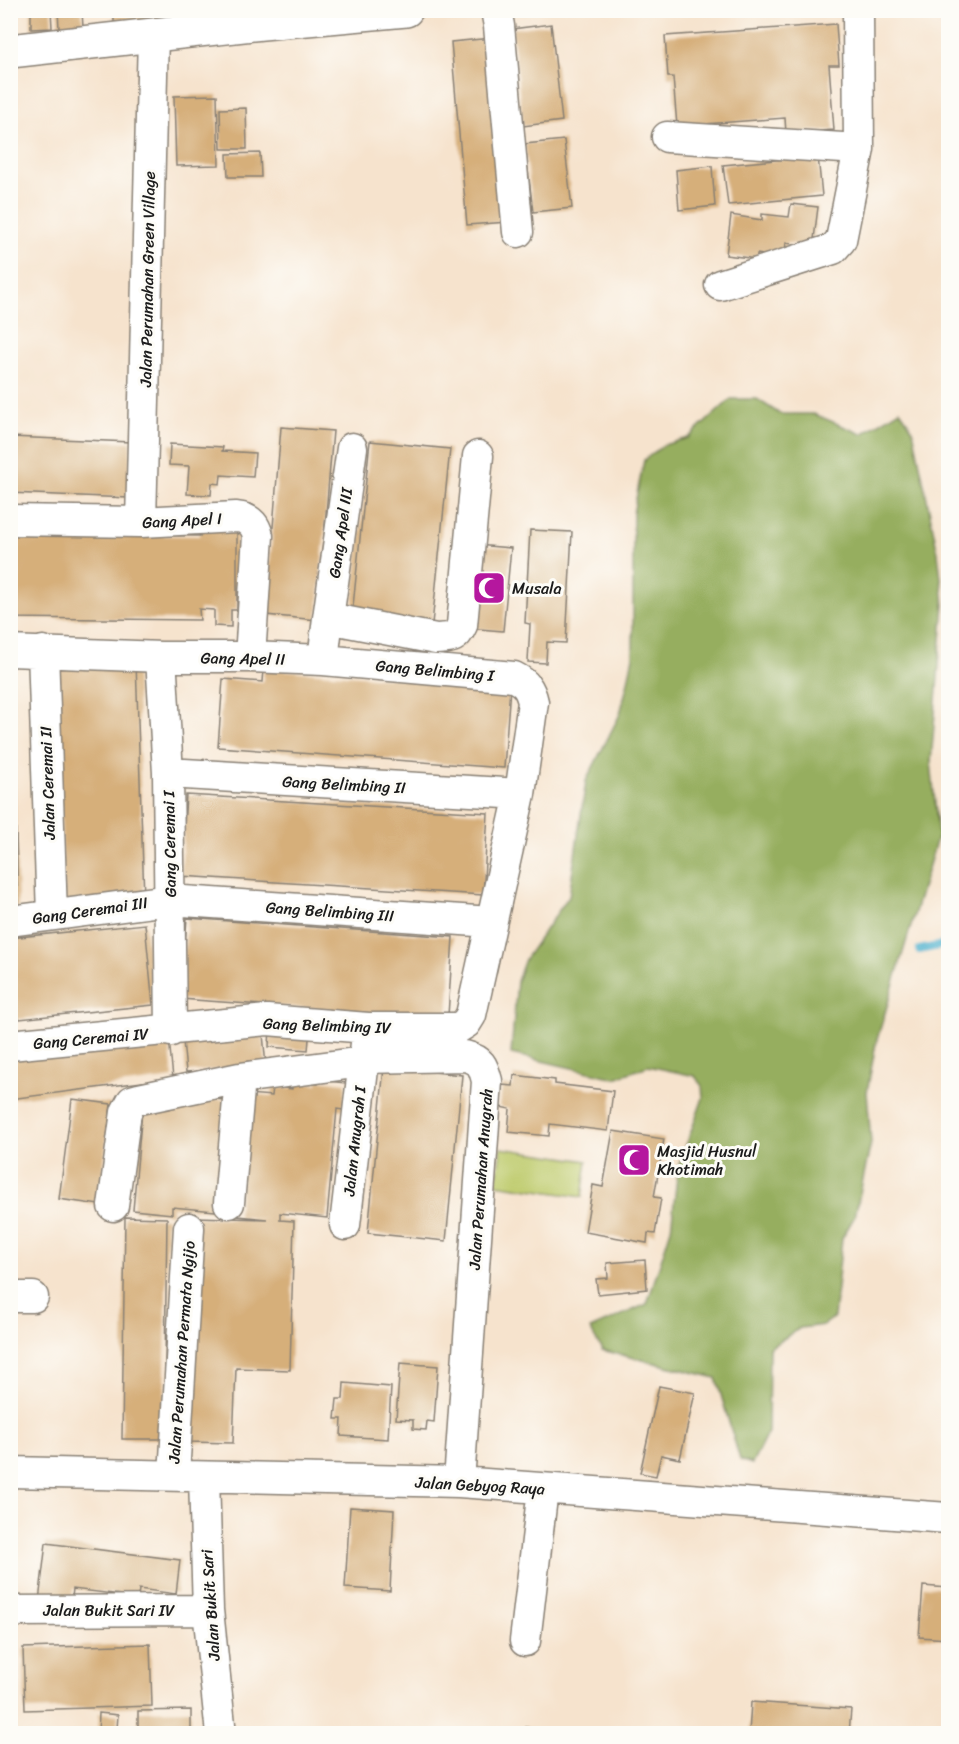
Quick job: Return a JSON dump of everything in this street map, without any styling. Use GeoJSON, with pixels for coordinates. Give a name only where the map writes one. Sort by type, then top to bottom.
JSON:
{"type":"FeatureCollection","features":[{"type":"Feature","properties":{"kind":"main road"},"geometry":{"type":"LineString","coordinates":[[10,51],[153,35],[261,17],[406,10]]}},
{"type":"Feature","properties":{"kind":"street"},"geometry":{"type":"LineString","coordinates":[[496,10],[500,26],[518,232]]}},
{"type":"Feature","properties":{"kind":"street"},"geometry":{"type":"LineString","coordinates":[[720,285],[833,249],[840,240],[859,149],[858,10]]}},
{"type":"Feature","properties":{"kind":"street","name":"Jalan Perumahan Green Village"},"geometry":{"type":"LineString","coordinates":[[141,522],[153,35]]}},
{"type":"Feature","properties":{"kind":"street"},"geometry":{"type":"LineString","coordinates":[[667,136],[859,149]]}},
{"type":"Feature","properties":{"kind":"street","name":"Gang Apel III"},"geometry":{"type":"LineString","coordinates":[[328,618],[352,448]]}},
{"type":"Feature","properties":{"kind":"street"},"geometry":{"type":"LineString","coordinates":[[323,660],[328,618],[436,639],[451,638],[458,634],[462,625],[477,456]]}},
{"type":"Feature","properties":{"kind":"street","name":"Gang Apel I"},"geometry":{"type":"LineString","coordinates":[[10,520],[141,522],[236,517],[252,522],[258,536],[250,657]]}},
{"type":"Feature","properties":{"kind":"street","name":"Gang Apel II"},"geometry":{"type":"LineString","coordinates":[[10,651],[323,660]]}},
{"type":"Feature","properties":{"kind":"street","name":"Jalan Ceremai II"},"geometry":{"type":"LineString","coordinates":[[43,651],[52,915]]}},
{"type":"Feature","properties":{"kind":"street","name":"Gang Ceremai I"},"geometry":{"type":"LineString","coordinates":[[161,657],[168,773],[171,1031]]}},
{"type":"Feature","properties":{"kind":"street","name":"Gang Belimbing I"},"geometry":{"type":"LineString","coordinates":[[323,660],[514,677],[524,682],[530,690],[533,702],[520,794]]}},
{"type":"Feature","properties":{"kind":"street","name":"Gang Belimbing II"},"geometry":{"type":"LineString","coordinates":[[168,773],[520,794]]}},
{"type":"Feature","properties":{"kind":"street"},"geometry":{"type":"LineString","coordinates":[[491,922],[520,794]]}},
{"type":"Feature","properties":{"kind":"street","name":"Gang Ceremai III"},"geometry":{"type":"LineString","coordinates":[[10,921],[169,900]]}},
{"type":"Feature","properties":{"kind":"street","name":"Gang Belimbing III"},"geometry":{"type":"LineString","coordinates":[[169,900],[491,922]]}},
{"type":"Feature","properties":{"kind":"street","name":"Gang Belimbing IV"},"geometry":{"type":"LineString","coordinates":[[171,1031],[267,1020],[368,1028],[458,1028],[466,1023],[471,1015],[491,922]]}},
{"type":"Feature","properties":{"kind":"street","name":"Jalan Anugrah I"},"geometry":{"type":"LineString","coordinates":[[345,1225],[368,1028]]}},
{"type":"Feature","properties":{"kind":"street","name":"Gang Ceremai IV"},"geometry":{"type":"LineString","coordinates":[[10,1046],[171,1031]]}},
{"type":"Feature","properties":{"kind":"street","name":"Jalan Perumahan Anugrah"},"geometry":{"type":"LineString","coordinates":[[113,1206],[126,1112],[132,1101],[240,1077],[355,1063],[363,1058],[465,1056],[479,1061],[487,1081],[459,1482]]}},
{"type":"Feature","properties":{"kind":"street"},"geometry":{"type":"LineString","coordinates":[[229,1203],[240,1077]]}},
{"type":"Feature","properties":{"kind":"street","name":"Jalan Perumahan Permata Ngijo"},"geometry":{"type":"LineString","coordinates":[[174,1475],[189,1228]]}},
{"type":"Feature","properties":{"kind":"street","name":"Jalan Gebyog Raya"},"geometry":{"type":"LineString","coordinates":[[10,1472],[459,1482],[948,1518]]}},
{"type":"Feature","properties":{"kind":"street","name":"Jalan Bukit Sari"},"geometry":{"type":"LineString","coordinates":[[204,1477],[208,1610],[221,1734]]}},
{"type":"Feature","properties":{"kind":"street"},"geometry":{"type":"LineString","coordinates":[[525,1641],[543,1489]]}},
{"type":"Feature","properties":{"kind":"street","name":"Jalan Bukit Sari IV"},"geometry":{"type":"LineString","coordinates":[[10,1611],[208,1610]]}},
{"type":"Feature","properties":{"kind":"green space"},"geometry":{"type":"Polygon","coordinates":[[[731,399],[757,399],[780,414],[814,414],[862,434],[900,410],[913,430],[938,553],[944,604],[931,762],[938,835],[876,1043],[867,1092],[871,1143],[855,1216],[842,1238],[834,1317],[824,1325],[800,1328],[769,1348],[768,1432],[752,1464],[740,1460],[716,1378],[602,1350],[590,1329],[647,1304],[671,1229],[678,1168],[703,1098],[702,1086],[695,1076],[648,1066],[615,1078],[511,1054],[517,981],[525,959],[569,896],[586,781],[620,714],[627,686],[633,657],[633,513],[644,460],[664,445],[688,438],[731,399]]]}},
{"type":"Feature","properties":{"kind":"green space"},"geometry":{"type":"Polygon","coordinates":[[[501,1148],[587,1161],[582,1197],[496,1184],[501,1148]]]}},
{"type":"Feature","properties":{"kind":"building"},"geometry":{"type":"Polygon","coordinates":[[[31,10],[51,10],[52,28],[31,29],[31,10]]]}},
{"type":"Feature","properties":{"kind":"building"},"geometry":{"type":"Polygon","coordinates":[[[58,10],[82,10],[83,28],[59,29],[58,10]]]}},
{"type":"Feature","properties":{"kind":"building"},"geometry":{"type":"Polygon","coordinates":[[[114,10],[174,10],[174,22],[114,22],[114,10]]]}},
{"type":"Feature","properties":{"kind":"building"},"geometry":{"type":"Polygon","coordinates":[[[551,24],[562,121],[523,126],[512,29],[551,24]]]}},
{"type":"Feature","properties":{"kind":"building"},"geometry":{"type":"Polygon","coordinates":[[[836,24],[839,65],[829,65],[834,130],[786,133],[785,118],[677,126],[673,77],[668,77],[665,36],[836,24]]]}},
{"type":"Feature","properties":{"kind":"building"},"geometry":{"type":"Polygon","coordinates":[[[492,38],[508,222],[467,225],[451,42],[492,38]]]}},
{"type":"Feature","properties":{"kind":"building"},"geometry":{"type":"Polygon","coordinates":[[[217,95],[219,165],[176,166],[174,96],[217,95]]]}},
{"type":"Feature","properties":{"kind":"building"},"geometry":{"type":"Polygon","coordinates":[[[246,108],[247,149],[221,149],[220,109],[246,108]]]}},
{"type":"Feature","properties":{"kind":"building"},"geometry":{"type":"Polygon","coordinates":[[[564,140],[572,208],[533,212],[525,144],[564,140]]]}},
{"type":"Feature","properties":{"kind":"building"},"geometry":{"type":"Polygon","coordinates":[[[260,153],[261,177],[228,177],[227,154],[260,153]]]}},
{"type":"Feature","properties":{"kind":"building"},"geometry":{"type":"Polygon","coordinates":[[[818,156],[822,196],[728,205],[723,165],[818,156]]]}},
{"type":"Feature","properties":{"kind":"building"},"geometry":{"type":"Polygon","coordinates":[[[712,166],[715,206],[679,210],[676,170],[712,166]]]}},
{"type":"Feature","properties":{"kind":"building"},"geometry":{"type":"Polygon","coordinates":[[[791,204],[818,207],[813,247],[786,243],[784,258],[757,254],[757,259],[726,255],[731,215],[762,220],[762,214],[789,217],[791,204]]]}},
{"type":"Feature","properties":{"kind":"building"},"geometry":{"type":"Polygon","coordinates":[[[281,427],[333,431],[317,620],[266,615],[281,427]]]}},
{"type":"Feature","properties":{"kind":"building"},"geometry":{"type":"Polygon","coordinates":[[[10,437],[131,442],[129,498],[10,493],[10,437]]]}},
{"type":"Feature","properties":{"kind":"building"},"geometry":{"type":"Polygon","coordinates":[[[370,441],[450,449],[432,624],[352,616],[370,441]]]}},
{"type":"Feature","properties":{"kind":"building"},"geometry":{"type":"Polygon","coordinates":[[[170,444],[223,447],[222,451],[255,453],[253,477],[221,475],[220,484],[212,483],[211,495],[187,494],[189,466],[169,465],[170,444]]]}},
{"type":"Feature","properties":{"kind":"building"},"geometry":{"type":"Polygon","coordinates":[[[200,529],[237,529],[237,610],[231,610],[231,627],[214,626],[214,610],[199,609],[200,620],[10,618],[10,534],[200,536],[200,529]]]}},
{"type":"Feature","properties":{"kind":"building"},"geometry":{"type":"Polygon","coordinates":[[[530,530],[572,532],[566,643],[547,642],[546,663],[528,662],[530,624],[525,623],[530,530]]]}},
{"type":"Feature","properties":{"kind":"building","name":"Musala"},"geometry":{"type":"Polygon","coordinates":[[[476,545],[511,548],[503,631],[467,628],[476,545]]]}},
{"type":"Feature","properties":{"kind":"building"},"geometry":{"type":"Polygon","coordinates":[[[136,662],[144,898],[64,901],[55,665],[136,662]]]}},
{"type":"Feature","properties":{"kind":"building"},"geometry":{"type":"Polygon","coordinates":[[[264,669],[510,687],[504,768],[218,747],[223,679],[263,682],[264,669]]]}},
{"type":"Feature","properties":{"kind":"building"},"geometry":{"type":"Polygon","coordinates":[[[10,678],[12,678],[18,908],[10,908],[10,678]]]}},
{"type":"Feature","properties":{"kind":"building"},"geometry":{"type":"Polygon","coordinates":[[[186,795],[488,813],[483,895],[181,876],[186,795]]]}},
{"type":"Feature","properties":{"kind":"building"},"geometry":{"type":"Polygon","coordinates":[[[187,918],[453,937],[448,1016],[429,1017],[181,999],[187,918]]]}},
{"type":"Feature","properties":{"kind":"building"},"geometry":{"type":"Polygon","coordinates":[[[145,924],[153,1005],[10,1020],[10,938],[145,924]]]}},
{"type":"Feature","properties":{"kind":"building"},"geometry":{"type":"Polygon","coordinates":[[[270,1026],[310,1028],[308,1050],[269,1047],[270,1026]]]}},
{"type":"Feature","properties":{"kind":"building"},"geometry":{"type":"Polygon","coordinates":[[[263,1034],[266,1066],[186,1072],[183,1040],[263,1034]]]}},
{"type":"Feature","properties":{"kind":"building"},"geometry":{"type":"Polygon","coordinates":[[[169,1039],[173,1078],[10,1099],[10,1059],[169,1039]]]}},
{"type":"Feature","properties":{"kind":"building"},"geometry":{"type":"Polygon","coordinates":[[[384,1067],[462,1075],[446,1241],[368,1233],[384,1067]]]}},
{"type":"Feature","properties":{"kind":"building"},"geometry":{"type":"Polygon","coordinates":[[[514,1075],[555,1080],[555,1084],[613,1091],[608,1131],[550,1124],[549,1136],[508,1132],[510,1109],[500,1107],[502,1085],[513,1086],[514,1075]]]}},
{"type":"Feature","properties":{"kind":"building"},"geometry":{"type":"Polygon","coordinates":[[[318,1080],[346,1083],[343,1110],[337,1109],[327,1218],[280,1213],[280,1220],[294,1221],[290,1370],[236,1368],[233,1443],[188,1442],[196,1217],[267,1219],[238,1216],[248,1094],[272,1096],[273,1087],[292,1089],[292,1082],[318,1084],[318,1080]]]}},
{"type":"Feature","properties":{"kind":"building"},"geometry":{"type":"Polygon","coordinates":[[[182,1096],[225,1100],[215,1211],[172,1207],[172,1214],[133,1210],[142,1111],[182,1096]]]}},
{"type":"Feature","properties":{"kind":"building"},"geometry":{"type":"Polygon","coordinates":[[[72,1099],[111,1104],[99,1205],[59,1199],[72,1099]]]}},
{"type":"Feature","properties":{"kind":"building"},"geometry":{"type":"Polygon","coordinates":[[[613,1131],[664,1139],[654,1197],[661,1198],[655,1234],[648,1233],[647,1243],[585,1232],[593,1185],[603,1187],[613,1131]]]}},
{"type":"Feature","properties":{"kind":"building"},"geometry":{"type":"Polygon","coordinates":[[[125,1217],[167,1218],[164,1439],[122,1439],[125,1217]]]}},
{"type":"Feature","properties":{"kind":"building"},"geometry":{"type":"Polygon","coordinates":[[[645,1260],[647,1289],[598,1294],[596,1279],[608,1278],[607,1263],[645,1260]]]}},
{"type":"Feature","properties":{"kind":"building"},"geometry":{"type":"Polygon","coordinates":[[[400,1363],[438,1366],[434,1422],[427,1421],[426,1430],[413,1429],[413,1420],[396,1419],[400,1363]]]}},
{"type":"Feature","properties":{"kind":"building"},"geometry":{"type":"Polygon","coordinates":[[[344,1383],[391,1387],[388,1439],[341,1436],[342,1419],[335,1419],[337,1399],[343,1399],[344,1383]]]}},
{"type":"Feature","properties":{"kind":"building"},"geometry":{"type":"Polygon","coordinates":[[[659,1386],[695,1393],[680,1459],[661,1455],[656,1476],[640,1473],[659,1386]]]}},
{"type":"Feature","properties":{"kind":"building"},"geometry":{"type":"Polygon","coordinates":[[[350,1507],[394,1510],[390,1591],[345,1588],[350,1507]]]}},
{"type":"Feature","properties":{"kind":"building"},"geometry":{"type":"Polygon","coordinates":[[[46,1543],[180,1560],[176,1594],[139,1589],[138,1597],[73,1589],[71,1605],[39,1601],[46,1543]]]}},
{"type":"Feature","properties":{"kind":"building"},"geometry":{"type":"Polygon","coordinates":[[[923,1586],[948,1588],[948,1639],[919,1637],[923,1586]]]}},
{"type":"Feature","properties":{"kind":"building"},"geometry":{"type":"Polygon","coordinates":[[[150,1644],[152,1706],[25,1710],[23,1648],[150,1644]]]}},
{"type":"Feature","properties":{"kind":"building"},"geometry":{"type":"Polygon","coordinates":[[[751,1702],[851,1709],[849,1734],[749,1734],[751,1702]]]}},
{"type":"Feature","properties":{"kind":"building"},"geometry":{"type":"Polygon","coordinates":[[[191,1710],[191,1734],[138,1734],[138,1711],[191,1710]]]}},
{"type":"Feature","properties":{"kind":"building"},"geometry":{"type":"Polygon","coordinates":[[[99,1713],[118,1715],[117,1729],[134,1731],[134,1734],[98,1734],[99,1713]]]}},
{"type":"Feature","properties":{"kind":"building"},"geometry":{"type":"Polygon","coordinates":[[[526,1727],[549,1733],[549,1734],[525,1734],[526,1727]]]}},
{"type":"Feature","properties":{"kind":"waterway"},"geometry":{"type":"LineString","coordinates":[[919,950],[948,944]]}},
{"type":"Feature","properties":{"kind":"place","name":"Musala"},"geometry":{"type":"Point","coordinates":[489,588]}},
{"type":"Feature","properties":{"kind":"place","name":"Masjid Husnul Khotimah"},"geometry":{"type":"Point","coordinates":[634,1160]}}]}
